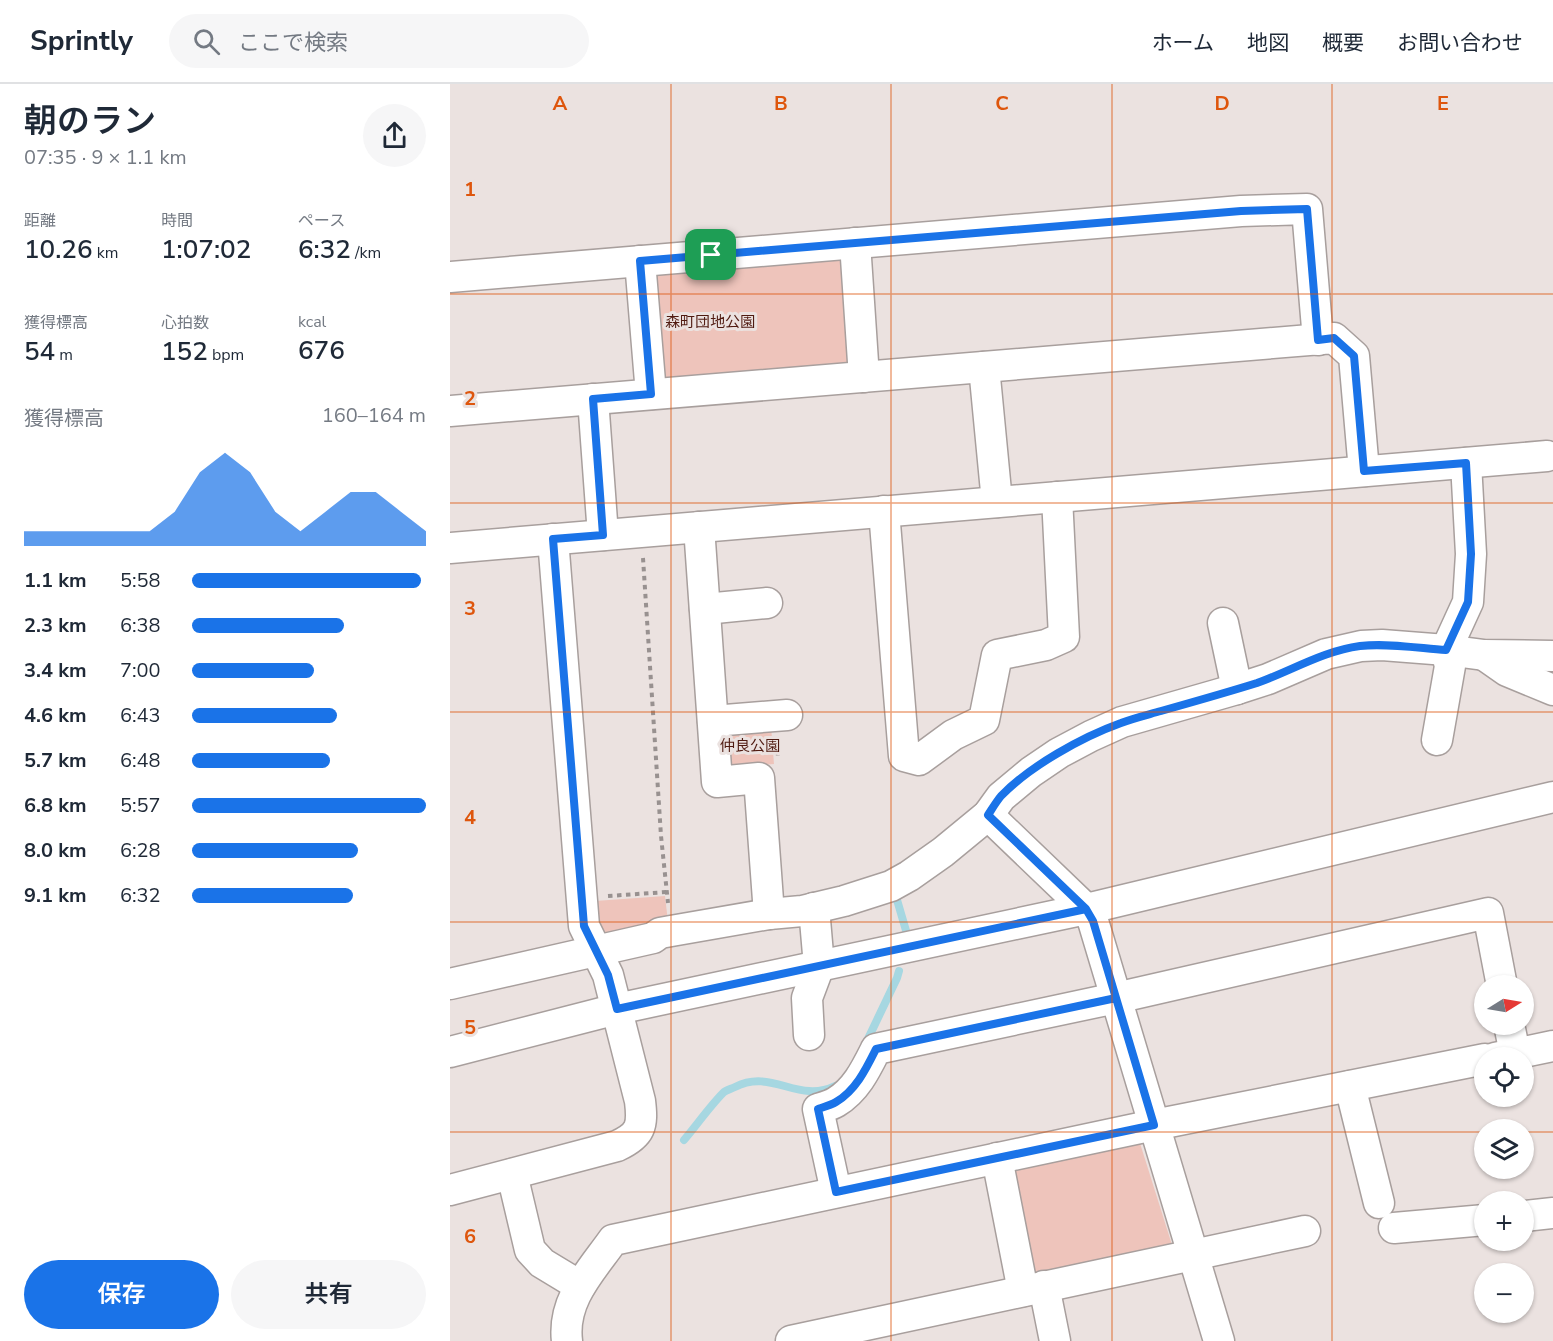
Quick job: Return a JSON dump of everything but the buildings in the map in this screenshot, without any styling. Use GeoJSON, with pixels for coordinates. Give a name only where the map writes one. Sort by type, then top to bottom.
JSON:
{"type":"FeatureCollection","features":[{"type":"Feature","properties":{"kind":"street"},"geometry":{"type":"LineString","coordinates":[[450,277],[1241,211],[1307,209],[1318,340]]}},
{"type":"Feature","properties":{"kind":"street"},"geometry":{"type":"LineString","coordinates":[[855,243],[864,377]]}},
{"type":"Feature","properties":{"kind":"street"},"geometry":{"type":"LineString","coordinates":[[640,261],[651,394]]}},
{"type":"Feature","properties":{"kind":"street"},"geometry":{"type":"LineString","coordinates":[[450,411],[1334,338],[1354,356],[1364,471]]}},
{"type":"Feature","properties":{"kind":"street"},"geometry":{"type":"LineString","coordinates":[[984,367],[997,502]]}},
{"type":"Feature","properties":{"kind":"street"},"geometry":{"type":"LineString","coordinates":[[593,399],[603,535]]}},
{"type":"Feature","properties":{"kind":"street"},"geometry":{"type":"LineString","coordinates":[[450,548],[1548,456]]}},
{"type":"Feature","properties":{"kind":"street"},"geometry":{"type":"LineString","coordinates":[[1437,740],[1450,666],[1446,650],[1468,602],[1471,554],[1466,463]]}},
{"type":"Feature","properties":{"kind":"street"},"geometry":{"type":"LineString","coordinates":[[884,511],[904,756],[919,760],[953,735],[984,720],[997,655],[1046,645],[1064,637],[1057,497]]}},
{"type":"Feature","properties":{"kind":"street"},"geometry":{"type":"LineString","coordinates":[[699,527],[717,782],[759,778],[769,914]]}},
{"type":"Feature","properties":{"kind":"street"},"geometry":{"type":"LineString","coordinates":[[450,1190],[617,1146],[629,1141],[641,1126],[640,1101],[608,975],[584,926],[553,539]]}},
{"type":"Feature","properties":{"kind":"street"},"geometry":{"type":"LineString","coordinates":[[705,609],[767,603]]}},
{"type":"Feature","properties":{"kind":"street"},"geometry":{"type":"LineString","coordinates":[[1223,623],[1237,689]]}},
{"type":"Feature","properties":{"kind":"street"},"geometry":{"type":"LineString","coordinates":[[451,980],[653,938],[660,933],[769,914],[802,911],[891,886],[942,852],[988,815],[1001,797],[1031,772],[1090,736],[1122,722],[1268,679],[1326,654],[1361,646],[1382,645],[1484,655],[1553,656]]}},
{"type":"Feature","properties":{"kind":"street"},"geometry":{"type":"LineString","coordinates":[[1484,655],[1507,671],[1553,690]]}},
{"type":"Feature","properties":{"kind":"street"},"geometry":{"type":"LineString","coordinates":[[713,721],[781,716]]}},
{"type":"Feature","properties":{"kind":"street"},"geometry":{"type":"LineString","coordinates":[[450,1052],[617,1009],[1086,909],[1553,797]]}},
{"type":"Feature","properties":{"kind":"street"},"geometry":{"type":"LineString","coordinates":[[988,815],[1086,909],[1093,921],[1219,1341]]}},
{"type":"Feature","properties":{"kind":"street"},"geometry":{"type":"LineString","coordinates":[[809,1035],[807,998],[819,966],[814,908]]}},
{"type":"Feature","properties":{"kind":"street"},"geometry":{"type":"LineString","coordinates":[[836,1192],[818,1109],[835,1102],[849,1091],[861,1078],[876,1049],[1116,998],[1488,914],[1500,975]]}},
{"type":"Feature","properties":{"kind":"street"},"geometry":{"type":"LineString","coordinates":[[1534,1050],[1553,1046]]}},
{"type":"Feature","properties":{"kind":"street"},"geometry":{"type":"LineString","coordinates":[[567,1341],[566,1329],[571,1302],[613,1240],[1154,1125],[1474,1061]]}},
{"type":"Feature","properties":{"kind":"street"},"geometry":{"type":"LineString","coordinates":[[1350,1086],[1379,1203]]}},
{"type":"Feature","properties":{"kind":"street"},"geometry":{"type":"LineString","coordinates":[[997,1158],[1033,1288],[1055,1341]]}},
{"type":"Feature","properties":{"kind":"street"},"geometry":{"type":"LineString","coordinates":[[512,1174],[530,1250],[542,1263],[580,1286]]}},
{"type":"Feature","properties":{"kind":"street"},"geometry":{"type":"LineString","coordinates":[[1534,1215],[1553,1213]]}},
{"type":"Feature","properties":{"kind":"street"},"geometry":{"type":"LineString","coordinates":[[1394,1228],[1474,1221]]}},
{"type":"Feature","properties":{"kind":"street"},"geometry":{"type":"LineString","coordinates":[[791,1341],[1305,1231]]}},
{"type":"Feature","properties":{"kind":"path"},"geometry":{"type":"LineString","coordinates":[[643,547],[661,836],[671,931]]}},
{"type":"Feature","properties":{"kind":"path"},"geometry":{"type":"LineString","coordinates":[[759,778],[764,770],[778,768],[781,716]]}},
{"type":"Feature","properties":{"kind":"path"},"geometry":{"type":"LineString","coordinates":[[582,898],[667,892]]}},
{"type":"Feature","properties":{"kind":"green space","name":"森町団地公園"},"geometry":{"type":"Polygon","coordinates":[[[837,257],[848,265],[854,357],[844,366],[665,380],[649,280],[658,271],[837,257]]]}},
{"type":"Feature","properties":{"kind":"green space","name":"仲良公園"},"geometry":{"type":"Polygon","coordinates":[[[771,726],[774,764],[736,767],[728,760],[726,735],[771,726]]]}},
{"type":"Feature","properties":{"kind":"green space"},"geometry":{"type":"Polygon","coordinates":[[[665,896],[668,922],[606,933],[596,920],[595,901],[665,896]]]}},
{"type":"Feature","properties":{"kind":"green space"},"geometry":{"type":"Polygon","coordinates":[[[1139,1140],[1172,1245],[1037,1276],[1027,1269],[1013,1166],[1139,1140]]]}},
{"type":"Feature","properties":{"kind":"waterway"},"geometry":{"type":"LineString","coordinates":[[895,893],[907,934]]}},
{"type":"Feature","properties":{"kind":"waterway"},"geometry":{"type":"LineString","coordinates":[[866,1043],[899,971]]}},
{"type":"Feature","properties":{"kind":"waterway"},"geometry":{"type":"LineString","coordinates":[[684,1140],[723,1093],[748,1082],[761,1081],[809,1091],[835,1086]]}},
{"type":"Feature","properties":{"kind":"route"},"geometry":{"type":"LineString","coordinates":[[711,255],[640,261],[651,394],[593,399],[603,535],[553,539],[584,926],[608,975],[617,1009],[1086,909],[1093,921],[1116,998],[876,1049],[861,1078],[849,1091],[835,1102],[818,1109],[836,1192],[1154,1125],[1093,921],[1086,909],[988,815],[1001,797],[1031,772],[1059,753],[1122,722],[1268,679],[1340,650],[1382,645],[1446,650],[1468,602],[1471,554],[1466,463],[1364,471],[1354,356],[1334,338],[1318,340],[1307,209],[1241,211],[711,255]]}}]}
